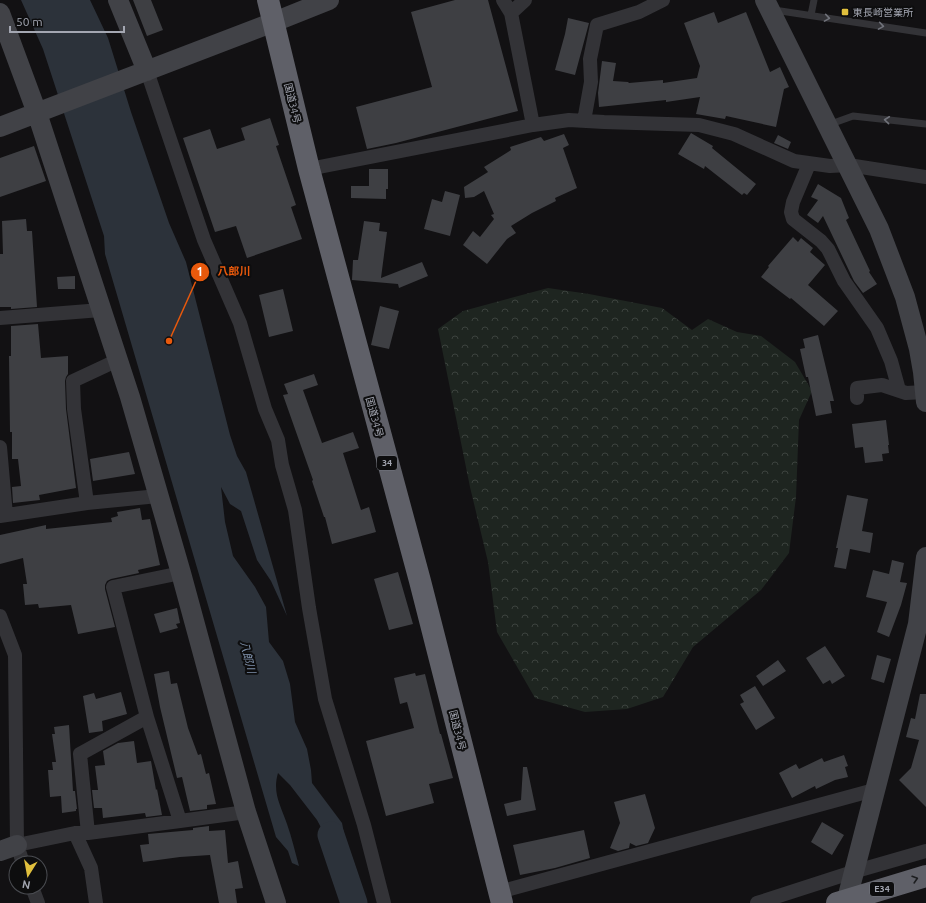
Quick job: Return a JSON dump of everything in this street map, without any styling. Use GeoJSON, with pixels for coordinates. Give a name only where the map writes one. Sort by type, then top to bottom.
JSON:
{"type":"FeatureCollection","features":[{"type":"Feature","properties":{"kind":"highway","name":"国道34号"},"geometry":{"type":"LineString","coordinates":[[268,0],[309,169],[422,588],[500,897]]}},
{"type":"Feature","properties":{"kind":"highway","name":"E34"},"geometry":{"type":"LineString","coordinates":[[838,903],[926,876]]}},
{"type":"Feature","properties":{"kind":"street"},"geometry":{"type":"LineString","coordinates":[[118,0],[147,71],[204,240],[240,324],[265,409],[278,440],[282,465],[295,510],[309,608],[325,699],[364,824],[384,903]]}},
{"type":"Feature","properties":{"kind":"street"},"geometry":{"type":"LineString","coordinates":[[0,127],[329,0]]}},
{"type":"Feature","properties":{"kind":"street"},"geometry":{"type":"LineString","coordinates":[[502,0],[511,13],[533,126]]}},
{"type":"Feature","properties":{"kind":"street"},"geometry":{"type":"LineString","coordinates":[[511,13],[525,0]]}},
{"type":"Feature","properties":{"kind":"street"},"geometry":{"type":"LineString","coordinates":[[584,121],[591,82],[590,59],[597,25],[639,12],[663,0]]}},
{"type":"Feature","properties":{"kind":"street"},"geometry":{"type":"LineString","coordinates":[[767,5],[879,229],[905,297],[919,349],[925,397],[882,385],[858,388],[857,398]]}},
{"type":"Feature","properties":{"kind":"street"},"geometry":{"type":"LineString","coordinates":[[0,14],[37,114],[118,360],[181,573],[246,812],[276,903]]}},
{"type":"Feature","properties":{"kind":"street"},"geometry":{"type":"LineString","coordinates":[[309,169],[569,120],[699,125],[734,134],[794,161],[830,166],[848,165],[926,177]]}},
{"type":"Feature","properties":{"kind":"street"},"geometry":{"type":"LineString","coordinates":[[809,164],[791,212],[793,220],[821,241],[828,249],[844,281],[877,328],[891,361],[899,390]]}},
{"type":"Feature","properties":{"kind":"street"},"geometry":{"type":"LineString","coordinates":[[0,318],[101,310]]}},
{"type":"Feature","properties":{"kind":"street"},"geometry":{"type":"LineString","coordinates":[[87,503],[74,409],[74,381],[118,360]]}},
{"type":"Feature","properties":{"kind":"street"},"geometry":{"type":"LineString","coordinates":[[0,447],[3,515],[87,503],[158,496]]}},
{"type":"Feature","properties":{"kind":"street"},"geometry":{"type":"LineString","coordinates":[[846,903],[918,624],[926,557]]}},
{"type":"Feature","properties":{"kind":"street"},"geometry":{"type":"LineString","coordinates":[[180,821],[147,717],[113,587],[181,573]]}},
{"type":"Feature","properties":{"kind":"street"},"geometry":{"type":"LineString","coordinates":[[0,616],[15,655],[17,704],[13,853],[81,833],[246,812]]}},
{"type":"Feature","properties":{"kind":"street"},"geometry":{"type":"LineString","coordinates":[[96,903],[91,868],[81,833],[80,754],[147,717]]}},
{"type":"Feature","properties":{"kind":"street"},"geometry":{"type":"LineString","coordinates":[[500,897],[874,790]]}},
{"type":"Feature","properties":{"kind":"street"},"geometry":{"type":"LineString","coordinates":[[757,903],[853,872],[926,851]]}},
{"type":"Feature","properties":{"kind":"lane"},"geometry":{"type":"LineString","coordinates":[[812,15],[814,0]]}},
{"type":"Feature","properties":{"kind":"lane"},"geometry":{"type":"LineString","coordinates":[[767,5],[812,15],[926,33]]}},
{"type":"Feature","properties":{"kind":"lane"},"geometry":{"type":"LineString","coordinates":[[827,126],[853,116],[926,124]]}},
{"type":"Feature","properties":{"kind":"green space"},"geometry":{"type":"Polygon","coordinates":[[[548,288],[662,308],[692,330],[708,319],[737,332],[761,336],[795,362],[812,391],[799,420],[796,497],[789,553],[761,590],[693,647],[663,697],[627,709],[585,712],[535,698],[497,632],[488,562],[470,487],[438,329],[463,311],[548,288]]]}},
{"type":"Feature","properties":{"kind":"water"},"geometry":{"type":"Polygon","coordinates":[[[21,0],[90,0],[108,38],[131,112],[169,223],[186,262],[230,435],[237,456],[246,472],[287,616],[271,581],[257,560],[241,511],[230,504],[221,487],[225,522],[233,556],[255,587],[266,607],[269,642],[283,661],[290,684],[295,722],[307,749],[312,783],[342,823],[356,893],[317,820],[290,785],[278,773],[276,780],[277,793],[299,866],[292,863],[288,851],[276,837],[105,254],[104,236],[43,49],[21,0]]]}},
{"type":"Feature","properties":{"kind":"building"},"geometry":{"type":"Polygon","coordinates":[[[133,0],[151,0],[163,30],[147,36],[133,0]]]}},
{"type":"Feature","properties":{"kind":"building"},"geometry":{"type":"Polygon","coordinates":[[[455,0],[488,0],[518,111],[396,143],[367,149],[356,107],[432,87],[411,12],[455,0]]]}},
{"type":"Feature","properties":{"kind":"building"},"geometry":{"type":"Polygon","coordinates":[[[714,12],[718,23],[746,12],[770,72],[780,67],[789,87],[784,89],[776,127],[726,116],[725,119],[696,114],[700,97],[666,102],[666,100],[599,107],[598,93],[602,61],[616,63],[613,81],[629,83],[663,80],[663,83],[697,78],[700,66],[684,23],[714,12]]]}},
{"type":"Feature","properties":{"kind":"building"},"geometry":{"type":"Polygon","coordinates":[[[568,18],[589,23],[575,75],[555,70],[568,18]]]}},
{"type":"Feature","properties":{"kind":"building"},"geometry":{"type":"Polygon","coordinates":[[[270,118],[279,145],[276,146],[296,205],[291,207],[302,239],[247,258],[236,226],[215,232],[183,138],[210,129],[217,149],[245,140],[241,128],[270,118]]]}},
{"type":"Feature","properties":{"kind":"building"},"geometry":{"type":"Polygon","coordinates":[[[691,133],[713,146],[712,148],[756,184],[747,195],[744,193],[742,195],[705,166],[704,169],[678,154],[691,133]]]}},
{"type":"Feature","properties":{"kind":"building"},"geometry":{"type":"Polygon","coordinates":[[[564,134],[569,145],[563,148],[577,188],[555,198],[556,201],[511,226],[516,233],[507,239],[487,264],[463,245],[473,231],[480,237],[494,219],[491,215],[494,214],[484,191],[474,197],[465,198],[464,187],[488,172],[484,167],[511,150],[510,147],[541,137],[544,141],[564,134]]]}},
{"type":"Feature","properties":{"kind":"building"},"geometry":{"type":"Polygon","coordinates":[[[778,135],[791,142],[788,149],[774,143],[778,135]]]}},
{"type":"Feature","properties":{"kind":"building"},"geometry":{"type":"Polygon","coordinates":[[[34,146],[46,181],[0,197],[0,158],[34,146]]]}},
{"type":"Feature","properties":{"kind":"building"},"geometry":{"type":"Polygon","coordinates":[[[369,169],[388,169],[388,189],[386,189],[386,199],[351,198],[351,186],[369,186],[369,169]]]}},
{"type":"Feature","properties":{"kind":"building"},"geometry":{"type":"Polygon","coordinates":[[[818,184],[841,198],[849,218],[846,220],[870,271],[869,272],[877,284],[863,293],[854,281],[823,216],[818,223],[807,215],[818,200],[811,197],[818,184]]]}},
{"type":"Feature","properties":{"kind":"building"},"geometry":{"type":"Polygon","coordinates":[[[445,191],[460,195],[450,236],[424,229],[432,199],[442,202],[445,191]]]}},
{"type":"Feature","properties":{"kind":"building"},"geometry":{"type":"Polygon","coordinates":[[[26,219],[27,231],[32,231],[37,307],[11,309],[11,307],[0,307],[0,254],[3,254],[2,221],[26,219]]]}},
{"type":"Feature","properties":{"kind":"building"},"geometry":{"type":"Polygon","coordinates":[[[364,221],[380,223],[379,231],[387,232],[381,278],[422,262],[428,276],[399,288],[398,284],[352,280],[353,260],[358,260],[364,221]]]}},
{"type":"Feature","properties":{"kind":"building"},"geometry":{"type":"Polygon","coordinates":[[[793,237],[798,242],[801,238],[813,248],[810,252],[825,265],[808,285],[838,311],[824,326],[791,298],[790,299],[761,277],[769,267],[768,266],[793,237]]]}},
{"type":"Feature","properties":{"kind":"building"},"geometry":{"type":"Polygon","coordinates":[[[75,276],[75,289],[58,289],[57,277],[75,276]]]}},
{"type":"Feature","properties":{"kind":"building"},"geometry":{"type":"Polygon","coordinates":[[[283,289],[293,331],[269,337],[259,295],[283,289]]]}},
{"type":"Feature","properties":{"kind":"building"},"geometry":{"type":"Polygon","coordinates":[[[380,306],[399,311],[389,349],[371,345],[380,306]]]}},
{"type":"Feature","properties":{"kind":"building"},"geometry":{"type":"Polygon","coordinates":[[[38,324],[41,358],[68,356],[68,374],[65,381],[66,409],[76,488],[39,495],[40,500],[13,503],[12,487],[21,486],[18,459],[12,459],[12,432],[10,432],[9,356],[11,356],[11,326],[38,324]]]}},
{"type":"Feature","properties":{"kind":"building"},"geometry":{"type":"Polygon","coordinates":[[[818,335],[834,401],[830,401],[832,413],[816,416],[808,377],[806,377],[800,349],[805,348],[803,339],[818,335]]]}},
{"type":"Feature","properties":{"kind":"building"},"geometry":{"type":"Polygon","coordinates":[[[314,374],[318,385],[303,390],[322,443],[353,432],[359,448],[343,453],[361,510],[369,507],[376,532],[332,544],[325,517],[312,481],[313,480],[283,395],[288,394],[284,384],[314,374]]]}},
{"type":"Feature","properties":{"kind":"building"},"geometry":{"type":"Polygon","coordinates":[[[886,420],[889,453],[882,454],[883,461],[865,463],[863,447],[855,448],[852,424],[886,420]]]}},
{"type":"Feature","properties":{"kind":"building"},"geometry":{"type":"Polygon","coordinates":[[[129,452],[135,474],[93,481],[90,459],[129,452]]]}},
{"type":"Feature","properties":{"kind":"building"},"geometry":{"type":"Polygon","coordinates":[[[847,495],[868,499],[862,531],[873,533],[870,553],[850,549],[846,569],[834,567],[838,548],[836,548],[847,495]]]}},
{"type":"Feature","properties":{"kind":"building"},"geometry":{"type":"Polygon","coordinates":[[[140,508],[142,520],[150,519],[160,565],[138,570],[139,573],[107,581],[105,589],[115,627],[78,634],[71,605],[39,608],[38,604],[25,605],[23,584],[27,584],[23,558],[0,564],[0,535],[46,525],[46,529],[112,522],[111,518],[118,516],[117,512],[140,508]]]}},
{"type":"Feature","properties":{"kind":"building"},"geometry":{"type":"Polygon","coordinates":[[[892,560],[904,563],[900,582],[907,583],[901,605],[889,637],[877,632],[887,602],[866,597],[873,570],[889,574],[892,560]]]}},
{"type":"Feature","properties":{"kind":"building"},"geometry":{"type":"Polygon","coordinates":[[[398,572],[413,624],[389,630],[374,579],[398,572]]]}},
{"type":"Feature","properties":{"kind":"building"},"geometry":{"type":"Polygon","coordinates":[[[177,608],[180,623],[176,624],[178,628],[160,633],[154,614],[177,608]]]}},
{"type":"Feature","properties":{"kind":"building"},"geometry":{"type":"Polygon","coordinates":[[[825,646],[845,676],[832,684],[830,680],[823,684],[806,658],[825,646]]]}},
{"type":"Feature","properties":{"kind":"building"},"geometry":{"type":"Polygon","coordinates":[[[877,655],[891,659],[884,683],[871,679],[877,655]]]}},
{"type":"Feature","properties":{"kind":"building"},"geometry":{"type":"Polygon","coordinates":[[[778,660],[786,671],[763,686],[756,676],[778,660]]]}},
{"type":"Feature","properties":{"kind":"building"},"geometry":{"type":"Polygon","coordinates":[[[169,671],[171,684],[177,683],[188,728],[198,755],[201,754],[206,774],[209,773],[216,804],[207,805],[207,809],[190,811],[182,777],[177,778],[160,707],[154,674],[169,671]]]}},
{"type":"Feature","properties":{"kind":"building"},"geometry":{"type":"Polygon","coordinates":[[[415,673],[416,676],[425,674],[453,778],[429,784],[434,803],[386,816],[366,741],[414,728],[407,702],[400,704],[394,678],[415,673]]]}},
{"type":"Feature","properties":{"kind":"building"},"geometry":{"type":"Polygon","coordinates":[[[755,686],[775,718],[756,730],[740,704],[744,702],[740,695],[755,686]]]}},
{"type":"Feature","properties":{"kind":"building"},"geometry":{"type":"Polygon","coordinates":[[[121,692],[127,714],[102,721],[103,731],[89,733],[83,696],[94,693],[96,699],[121,692]]]}},
{"type":"Feature","properties":{"kind":"building"},"geometry":{"type":"Polygon","coordinates":[[[920,694],[926,694],[926,807],[899,780],[911,768],[919,740],[906,737],[911,718],[915,719],[920,694]]]}},
{"type":"Feature","properties":{"kind":"building"},"geometry":{"type":"Polygon","coordinates":[[[69,725],[73,791],[75,791],[77,809],[76,811],[62,813],[61,796],[50,797],[48,770],[53,770],[52,762],[56,762],[52,734],[55,734],[54,727],[69,725]]]}},
{"type":"Feature","properties":{"kind":"building"},"geometry":{"type":"Polygon","coordinates":[[[134,741],[137,763],[151,761],[162,815],[146,817],[145,813],[103,818],[102,808],[94,808],[92,790],[98,790],[95,766],[105,765],[103,751],[118,743],[134,741]]]}},
{"type":"Feature","properties":{"kind":"building"},"geometry":{"type":"Polygon","coordinates":[[[844,755],[848,766],[845,767],[848,777],[835,780],[816,789],[815,786],[792,798],[779,773],[796,764],[799,769],[822,758],[824,762],[844,755]]]}},
{"type":"Feature","properties":{"kind":"building"},"geometry":{"type":"Polygon","coordinates":[[[523,767],[527,767],[536,810],[507,816],[504,804],[521,800],[523,767]]]}},
{"type":"Feature","properties":{"kind":"building"},"geometry":{"type":"Polygon","coordinates":[[[645,794],[655,828],[648,843],[636,846],[630,843],[629,848],[618,851],[610,848],[620,823],[614,802],[645,794]]]}},
{"type":"Feature","properties":{"kind":"building"},"geometry":{"type":"Polygon","coordinates":[[[822,822],[844,835],[832,855],[811,842],[822,822]]]}},
{"type":"Feature","properties":{"kind":"building"},"geometry":{"type":"Polygon","coordinates":[[[209,826],[209,831],[225,830],[228,863],[238,861],[243,888],[235,889],[237,903],[219,903],[210,855],[143,862],[140,845],[149,844],[148,834],[193,830],[193,828],[209,826]]]}},
{"type":"Feature","properties":{"kind":"building"},"geometry":{"type":"Polygon","coordinates":[[[584,830],[590,858],[555,868],[520,875],[513,845],[584,830]]]}},
{"type":"Feature","properties":{"kind":"waterway","name":"八郎川"},"geometry":{"type":"LineString","coordinates":[[331,835],[354,903]]}},
{"type":"Feature","properties":{"kind":"place","name":"東長崎営業所"},"geometry":{"type":"Point","coordinates":[845,12]}},
{"type":"Feature","properties":{"kind":"place","name":"八郎川"},"geometry":{"type":"Point","coordinates":[169,341]}}]}
